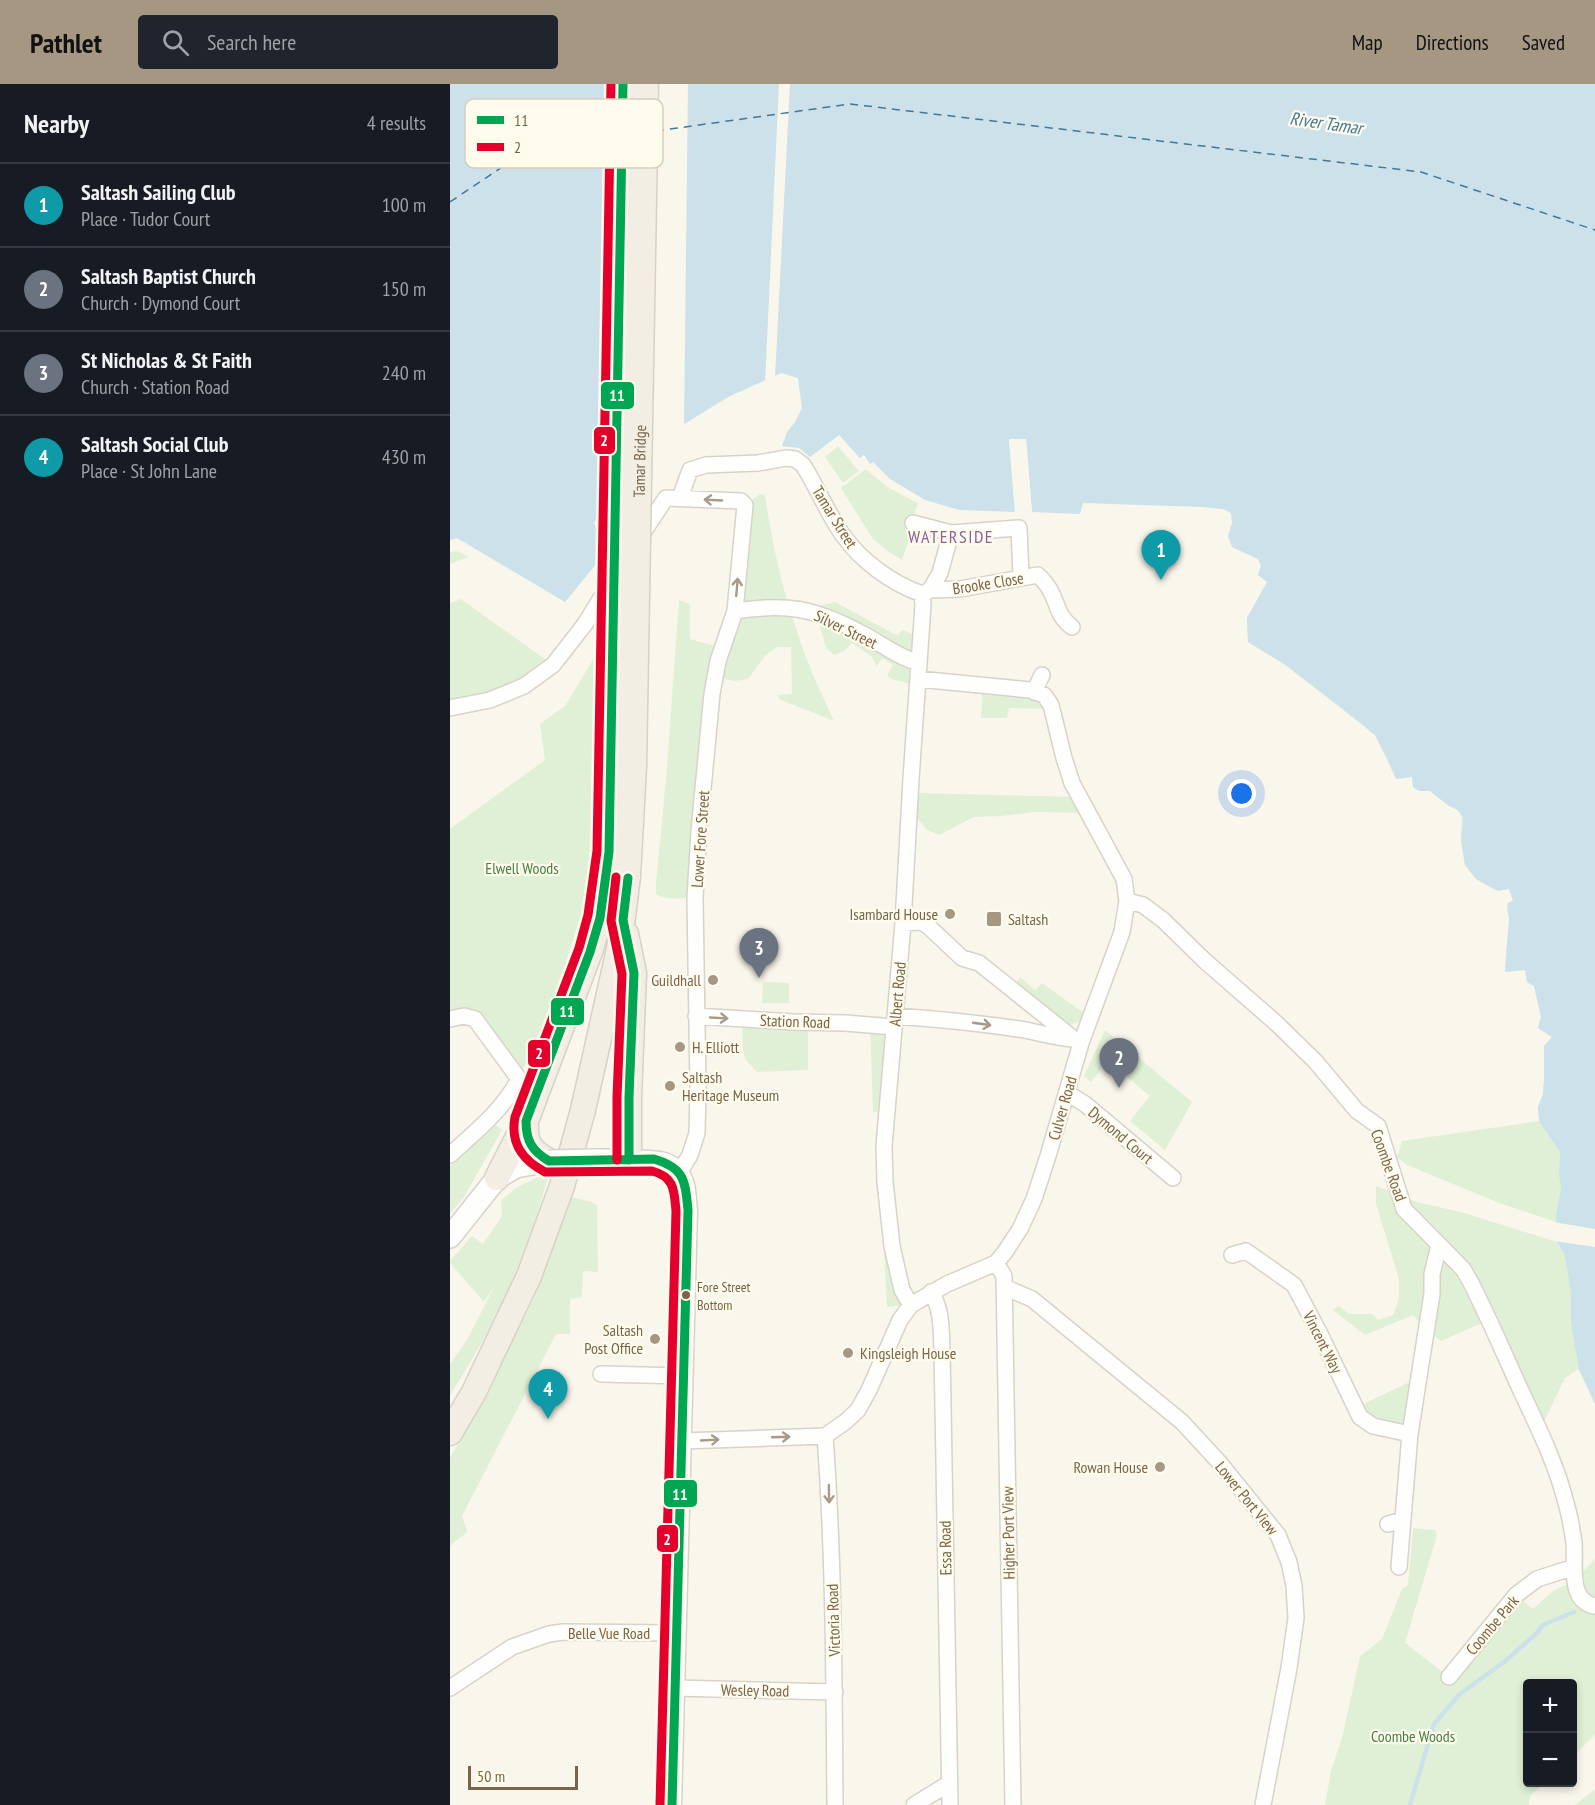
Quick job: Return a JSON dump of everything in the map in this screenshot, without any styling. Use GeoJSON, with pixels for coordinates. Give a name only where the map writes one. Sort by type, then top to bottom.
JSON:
{"type":"FeatureCollection","features":[{"type":"Feature","properties":{"kind":"highway","name":"Tamar Bridge"},"geometry":{"type":"LineString","coordinates":[[645,84],[645,99]]}},
{"type":"Feature","properties":{"kind":"highway"},"geometry":{"type":"LineString","coordinates":[[450,1433],[474,1392],[529,1276],[562,1186],[585,1098],[619,949],[623,920],[632,828],[623,766],[623,168]]}},
{"type":"Feature","properties":{"kind":"highway","name":"Tamar Bridge"},"geometry":{"type":"LineString","coordinates":[[623,766],[642,168]]}},
{"type":"Feature","properties":{"kind":"highway"},"geometry":{"type":"LineString","coordinates":[[497,1178],[526,1121],[590,952],[600,918],[623,766]]}},
{"type":"Feature","properties":{"kind":"highway"},"geometry":{"type":"LineString","coordinates":[[623,920],[634,973],[629,1097],[630,1160]]}},
{"type":"Feature","properties":{"kind":"highway"},"geometry":{"type":"LineString","coordinates":[[526,1121],[525,1136],[530,1145],[538,1155],[549,1161]]}},
{"type":"Feature","properties":{"kind":"main road"},"geometry":{"type":"LineString","coordinates":[[450,1237],[497,1178],[516,1167],[549,1161],[630,1160]]}},
{"type":"Feature","properties":{"kind":"street","name":"Tamar Street"},"geometry":{"type":"LineString","coordinates":[[680,498],[690,470],[706,465],[758,464],[786,458],[795,459],[803,465],[841,532],[853,548],[881,572],[907,588],[926,592]]}},
{"type":"Feature","properties":{"kind":"street"},"geometry":{"type":"LineString","coordinates":[[450,708],[490,700],[524,687],[553,665],[585,624],[666,498],[680,498]]}},
{"type":"Feature","properties":{"kind":"street","name":"Lower Fore Street"},"geometry":{"type":"LineString","coordinates":[[679,1173],[690,1155],[697,1133],[695,908],[699,831],[714,681],[719,656],[735,610],[745,505],[741,501],[680,498]]}},
{"type":"Feature","properties":{"kind":"street"},"geometry":{"type":"LineString","coordinates":[[913,523],[951,533],[1019,528],[1021,577]]}},
{"type":"Feature","properties":{"kind":"street"},"geometry":{"type":"LineString","coordinates":[[951,533],[940,573],[926,592],[923,605],[918,680],[1034,692],[1042,675]]}},
{"type":"Feature","properties":{"kind":"street","name":"Brooke Close"},"geometry":{"type":"LineString","coordinates":[[926,592],[960,589],[1038,574],[1049,587],[1065,622],[1072,627]]}},
{"type":"Feature","properties":{"kind":"street","name":"Silver Street"},"geometry":{"type":"LineString","coordinates":[[735,610],[787,607],[816,612],[906,659],[919,663]]}},
{"type":"Feature","properties":{"kind":"street","name":"Albert Road"},"geometry":{"type":"LineString","coordinates":[[911,1305],[902,1290],[897,1270],[885,1182],[885,1125],[903,923],[918,680]]}},
{"type":"Feature","properties":{"kind":"street","name":"Culver Road"},"geometry":{"type":"LineString","coordinates":[[825,1436],[858,1410],[900,1320],[911,1305],[931,1292],[996,1263],[1020,1229],[1034,1199],[1067,1093],[1081,1037],[1108,973],[1122,932],[1127,901],[1124,879],[1072,783],[1051,705],[1044,695],[1034,692]]}},
{"type":"Feature","properties":{"kind":"street","name":"Coombe Road"},"geometry":{"type":"LineString","coordinates":[[1127,901],[1143,905],[1163,920],[1205,961],[1276,1023],[1315,1061],[1358,1111],[1378,1126],[1404,1209],[1463,1269],[1539,1432],[1566,1502],[1574,1546],[1575,1587],[1582,1600],[1595,1606]]}},
{"type":"Feature","properties":{"kind":"street"},"geometry":{"type":"LineString","coordinates":[[903,923],[921,922],[928,926],[962,957],[979,963],[1081,1037]]}},
{"type":"Feature","properties":{"kind":"street"},"geometry":{"type":"LineString","coordinates":[[450,1020],[464,1016],[475,1019],[519,1079],[500,1108],[450,1155]]}},
{"type":"Feature","properties":{"kind":"street","name":"Station Road"},"geometry":{"type":"LineString","coordinates":[[696,1016],[845,1023],[957,1021],[1023,1030],[1060,1038],[1081,1037]]}},
{"type":"Feature","properties":{"kind":"street","name":"Dymond Court"},"geometry":{"type":"LineString","coordinates":[[1067,1093],[1085,1104],[1173,1178]]}},
{"type":"Feature","properties":{"kind":"street"},"geometry":{"type":"LineString","coordinates":[[630,1160],[654,1159],[668,1162],[679,1173],[685,1185],[688,1218],[672,1805]]}},
{"type":"Feature","properties":{"kind":"street"},"geometry":{"type":"LineString","coordinates":[[1399,1567],[1396,1522],[1432,1294],[1432,1274],[1439,1245]]}},
{"type":"Feature","properties":{"kind":"street","name":"Vincent Way"},"geometry":{"type":"LineString","coordinates":[[1232,1255],[1246,1251],[1294,1285],[1360,1417],[1373,1426],[1410,1434]]}},
{"type":"Feature","properties":{"kind":"street","name":"Higher Port View"},"geometry":{"type":"LineString","coordinates":[[996,1263],[1004,1276],[1012,1805]]}},
{"type":"Feature","properties":{"kind":"street","name":"Lower Port View"},"geometry":{"type":"LineString","coordinates":[[1004,1287],[1032,1299],[1182,1422],[1218,1461],[1278,1535],[1289,1562],[1294,1586],[1296,1618],[1263,1805]]}},
{"type":"Feature","properties":{"kind":"street","name":"Essa Road"},"geometry":{"type":"LineString","coordinates":[[931,1292],[940,1317],[942,1349],[950,1805]]}},
{"type":"Feature","properties":{"kind":"street"},"geometry":{"type":"LineString","coordinates":[[602,1374],[684,1376]]}},
{"type":"Feature","properties":{"kind":"street"},"geometry":{"type":"LineString","coordinates":[[682,1442],[825,1436]]}},
{"type":"Feature","properties":{"kind":"street","name":"Victoria Road"},"geometry":{"type":"LineString","coordinates":[[825,1436],[829,1486],[835,1692],[835,1805]]}},
{"type":"Feature","properties":{"kind":"street","name":"Coombe Park"},"geometry":{"type":"LineString","coordinates":[[1449,1677],[1516,1595],[1537,1579],[1574,1568]]}},
{"type":"Feature","properties":{"kind":"street","name":"Belle Vue Road"},"geometry":{"type":"LineString","coordinates":[[450,1688],[512,1647],[549,1634],[563,1632],[675,1633]]}},
{"type":"Feature","properties":{"kind":"street","name":"Wesley Road"},"geometry":{"type":"LineString","coordinates":[[675,1688],[835,1692]]}},
{"type":"Feature","properties":{"kind":"street"},"geometry":{"type":"LineString","coordinates":[[914,1805],[948,1784]]}},
{"type":"Feature","properties":{"kind":"green space"},"geometry":{"type":"Polygon","coordinates":[[[838,446],[859,471],[843,483],[825,457],[838,446]]]}},
{"type":"Feature","properties":{"kind":"green space"},"geometry":{"type":"Polygon","coordinates":[[[866,469],[887,487],[918,503],[902,560],[873,539],[841,488],[866,469]]]}},
{"type":"Feature","properties":{"kind":"green space"},"geometry":{"type":"Polygon","coordinates":[[[760,494],[765,495],[788,604],[812,671],[834,721],[779,699],[778,695],[792,694],[791,647],[777,647],[765,656],[748,679],[734,681],[715,677],[694,898],[665,898],[656,894],[656,884],[679,600],[690,604],[690,639],[722,648],[745,505],[760,494]]]}},
{"type":"Feature","properties":{"kind":"green space"},"geometry":{"type":"Polygon","coordinates":[[[1228,536],[1543,664],[1595,1404],[1578,1369],[1565,1378],[1539,1432],[1489,1320],[1441,1341],[1425,1329],[1413,1315],[1365,1335],[1333,1310],[1339,1306],[1349,1314],[1373,1314],[1378,1320],[1393,1315],[1399,1299],[1399,1279],[1376,1204],[1376,1186],[1417,1202],[1464,1213],[1557,1242],[1556,1222],[1499,1203],[1407,1165],[1397,1157],[1402,1141],[1539,1121],[1538,1107],[1543,1094],[1544,1080],[1544,1046],[1552,1037],[1538,1028],[1541,1017],[1534,986],[1527,982],[1525,970],[1505,972],[1508,903],[1513,900],[1509,888],[1498,891],[1476,879],[1465,865],[1461,840],[1462,817],[1458,810],[1430,791],[1419,791],[1413,787],[1412,777],[1396,779],[1375,735],[1284,664],[1248,642],[1247,618],[1267,582],[1258,575],[1261,566],[1258,559],[1232,547],[1228,536]]]}},
{"type":"Feature","properties":{"kind":"green space"},"geometry":{"type":"Polygon","coordinates":[[[457,551],[469,557],[450,564],[450,552],[457,551]]]}},
{"type":"Feature","properties":{"kind":"green space"},"geometry":{"type":"Polygon","coordinates":[[[461,599],[553,665],[526,685],[450,708],[450,603],[461,599]]]}},
{"type":"Feature","properties":{"kind":"green space"},"geometry":{"type":"Polygon","coordinates":[[[835,602],[898,636],[902,630],[921,637],[918,686],[891,679],[887,675],[893,665],[882,658],[877,666],[871,656],[852,643],[844,651],[834,655],[826,648],[816,612],[804,610],[835,602]]]}},
{"type":"Feature","properties":{"kind":"green space","name":"Elwell Woods"},"geometry":{"type":"Polygon","coordinates":[[[603,643],[600,707],[602,753],[596,866],[555,998],[519,1079],[475,1019],[450,1019],[450,829],[545,760],[540,724],[565,706],[603,643]]]}},
{"type":"Feature","properties":{"kind":"green space"},"geometry":{"type":"Polygon","coordinates":[[[983,687],[1030,691],[1052,709],[1009,708],[1007,718],[981,718],[983,687]]]}},
{"type":"Feature","properties":{"kind":"green space"},"geometry":{"type":"Polygon","coordinates":[[[917,793],[1079,797],[1088,813],[1036,812],[974,817],[939,835],[927,830],[915,815],[917,793]]]}},
{"type":"Feature","properties":{"kind":"green space"},"geometry":{"type":"Polygon","coordinates":[[[1020,977],[1035,990],[1042,983],[1084,1013],[1082,1021],[1065,1026],[1014,986],[1020,977]]]}},
{"type":"Feature","properties":{"kind":"green space"},"geometry":{"type":"Polygon","coordinates":[[[763,982],[789,983],[789,1003],[762,1003],[763,982]]]}},
{"type":"Feature","properties":{"kind":"green space"},"geometry":{"type":"Polygon","coordinates":[[[742,1019],[808,1022],[808,1070],[757,1072],[746,1060],[743,1050],[742,1019]]]}},
{"type":"Feature","properties":{"kind":"green space"},"geometry":{"type":"Polygon","coordinates":[[[870,1024],[894,1027],[887,1113],[873,1112],[870,1024]]]}},
{"type":"Feature","properties":{"kind":"green space"},"geometry":{"type":"Polygon","coordinates":[[[1105,1030],[1192,1102],[1165,1150],[1130,1121],[1150,1096],[1108,1061],[1091,1082],[1084,1076],[1105,1030]]]}},
{"type":"Feature","properties":{"kind":"green space"},"geometry":{"type":"Polygon","coordinates":[[[496,1125],[502,1130],[464,1197],[450,1214],[450,1166],[496,1125]]]}},
{"type":"Feature","properties":{"kind":"green space"},"geometry":{"type":"Polygon","coordinates":[[[538,1177],[548,1177],[524,1252],[496,1315],[450,1395],[450,1364],[467,1340],[495,1285],[484,1302],[450,1261],[472,1236],[483,1244],[502,1216],[501,1200],[519,1186],[538,1177]]]}},
{"type":"Feature","properties":{"kind":"green space"},"geometry":{"type":"Polygon","coordinates":[[[571,1197],[597,1205],[598,1272],[583,1271],[582,1297],[570,1299],[570,1334],[556,1334],[462,1516],[467,1532],[450,1546],[450,1457],[471,1423],[533,1300],[571,1197]]]}},
{"type":"Feature","properties":{"kind":"green space"},"geometry":{"type":"Polygon","coordinates":[[[893,1249],[911,1305],[887,1307],[884,1251],[893,1249]]]}},
{"type":"Feature","properties":{"kind":"green space"},"geometry":{"type":"Polygon","coordinates":[[[1418,1378],[1410,1434],[1383,1429],[1355,1408],[1418,1378]]]}},
{"type":"Feature","properties":{"kind":"green space","name":"Coombe Woods"},"geometry":{"type":"Polygon","coordinates":[[[1413,1528],[1435,1530],[1437,1535],[1405,1643],[1449,1677],[1516,1595],[1533,1609],[1553,1591],[1575,1580],[1595,1559],[1595,1735],[1577,1752],[1577,1679],[1523,1679],[1523,1787],[1540,1787],[1530,1796],[1529,1805],[1325,1805],[1331,1771],[1343,1734],[1360,1656],[1382,1639],[1402,1589],[1408,1585],[1413,1528]]]}},
{"type":"Feature","properties":{"kind":"green space"},"geometry":{"type":"Polygon","coordinates":[[[1595,1789],[1595,1805],[1575,1805],[1595,1789]]]}},
{"type":"Feature","properties":{"kind":"water","name":"River Tamar"},"geometry":{"type":"Polygon","coordinates":[[[450,84],[1595,84],[1595,1404],[1579,1369],[1571,1323],[1568,1272],[1564,1253],[1557,1242],[1556,1216],[1561,1188],[1560,1152],[1539,1121],[1538,1107],[1543,1094],[1544,1080],[1544,1046],[1552,1037],[1538,1028],[1541,1017],[1534,986],[1527,982],[1525,970],[1505,972],[1508,903],[1513,901],[1509,889],[1498,891],[1476,879],[1465,865],[1461,840],[1463,817],[1458,810],[1430,791],[1419,791],[1413,787],[1412,777],[1396,779],[1375,735],[1284,664],[1248,642],[1247,618],[1267,582],[1258,575],[1261,566],[1258,559],[1232,547],[1228,536],[1232,523],[1231,513],[1223,509],[1202,507],[1083,503],[1080,514],[1032,512],[1026,439],[1009,440],[1015,512],[959,510],[925,500],[890,479],[873,462],[870,464],[864,455],[860,458],[839,435],[810,457],[799,448],[782,446],[787,432],[802,408],[798,378],[781,373],[728,397],[686,423],[644,440],[613,508],[594,522],[605,553],[565,602],[457,538],[450,540],[450,84]]]}},
{"type":"Feature","properties":{"kind":"pier"},"geometry":{"type":"Polygon","coordinates":[[[623,84],[688,84],[684,427],[646,442],[628,168],[663,168],[663,99],[624,99],[623,84]]]}},
{"type":"Feature","properties":{"kind":"pier"},"geometry":{"type":"Polygon","coordinates":[[[779,84],[790,84],[775,378],[765,383],[779,84]]]}},
{"type":"Feature","properties":{"kind":"pier"},"geometry":{"type":"Polygon","coordinates":[[[1009,439],[1026,439],[1032,512],[1029,512],[1024,442],[1013,442],[1018,512],[1015,512],[1009,439]]]}},
{"type":"Feature","properties":{"kind":"pier"},"geometry":{"type":"Polygon","coordinates":[[[1553,1222],[1595,1229],[1595,1247],[1554,1241],[1553,1222]]]}},
{"type":"Feature","properties":{"kind":"waterway"},"geometry":{"type":"LineString","coordinates":[[1410,1805],[1434,1724],[1460,1694],[1504,1662],[1543,1625],[1574,1612]]}},
{"type":"Feature","properties":{"kind":"ferry route"},"geometry":{"type":"LineString","coordinates":[[663,130],[850,104],[1421,172],[1595,230]]}},
{"type":"Feature","properties":{"kind":"ferry route"},"geometry":{"type":"LineString","coordinates":[[450,202],[501,168]]}},
{"type":"Feature","properties":{"kind":"transit line","name":"2"},"geometry":{"type":"LineString","coordinates":[[611,84],[611,99]]}},
{"type":"Feature","properties":{"kind":"transit line","name":"11"},"geometry":{"type":"LineString","coordinates":[[623,84],[623,99]]}},
{"type":"Feature","properties":{"kind":"transit line","name":"2"},"geometry":{"type":"LineString","coordinates":[[609,168],[597,851],[588,915],[579,948],[515,1117],[514,1135],[524,1156],[545,1172],[652,1171],[665,1177],[674,1191],[676,1211],[660,1805]]}},
{"type":"Feature","properties":{"kind":"transit line","name":"11"},"geometry":{"type":"LineString","coordinates":[[621,168],[609,852],[600,918],[590,952],[526,1121],[531,1145],[549,1161],[654,1159],[678,1171],[686,1191],[688,1210],[672,1805]]}},
{"type":"Feature","properties":{"kind":"transit line","name":"2"},"geometry":{"type":"LineString","coordinates":[[616,877],[611,921],[622,974],[617,1160]]}},
{"type":"Feature","properties":{"kind":"transit line","name":"11"},"geometry":{"type":"LineString","coordinates":[[628,878],[623,920],[634,973],[629,1160]]}},
{"type":"Feature","properties":{"kind":"place","name":"Saltash Sailing Club"},"geometry":{"type":"Point","coordinates":[1161,580]}},
{"type":"Feature","properties":{"kind":"place","name":"Isambard House"},"geometry":{"type":"Point","coordinates":[950,914]}},
{"type":"Feature","properties":{"kind":"place","name":"Saltash"},"geometry":{"type":"Point","coordinates":[994,919]}},
{"type":"Feature","properties":{"kind":"place","name":"St Nicholas & St Faith"},"geometry":{"type":"Point","coordinates":[759,978]}},
{"type":"Feature","properties":{"kind":"place","name":"Guildhall"},"geometry":{"type":"Point","coordinates":[713,980]}},
{"type":"Feature","properties":{"kind":"place","name":"H. Elliott"},"geometry":{"type":"Point","coordinates":[680,1047]}},
{"type":"Feature","properties":{"kind":"place","name":"Saltash Heritage Museum"},"geometry":{"type":"Point","coordinates":[670,1086]}},
{"type":"Feature","properties":{"kind":"place","name":"Saltash Baptist Church"},"geometry":{"type":"Point","coordinates":[1119,1088]}},
{"type":"Feature","properties":{"kind":"place","name":"Fore Street Bottom"},"geometry":{"type":"Point","coordinates":[686,1295]}},
{"type":"Feature","properties":{"kind":"place","name":"Saltash Post Office"},"geometry":{"type":"Point","coordinates":[655,1339]}},
{"type":"Feature","properties":{"kind":"place","name":"Kingsleigh House"},"geometry":{"type":"Point","coordinates":[848,1353]}},
{"type":"Feature","properties":{"kind":"place","name":"Saltash Social Club"},"geometry":{"type":"Point","coordinates":[548,1419]}},
{"type":"Feature","properties":{"kind":"place","name":"Rowan House"},"geometry":{"type":"Point","coordinates":[1160,1467]}},
{"type":"Feature","properties":{"kind":"district","name":"WATERSIDE"},"geometry":{"type":"Point","coordinates":[951,536]}}]}
